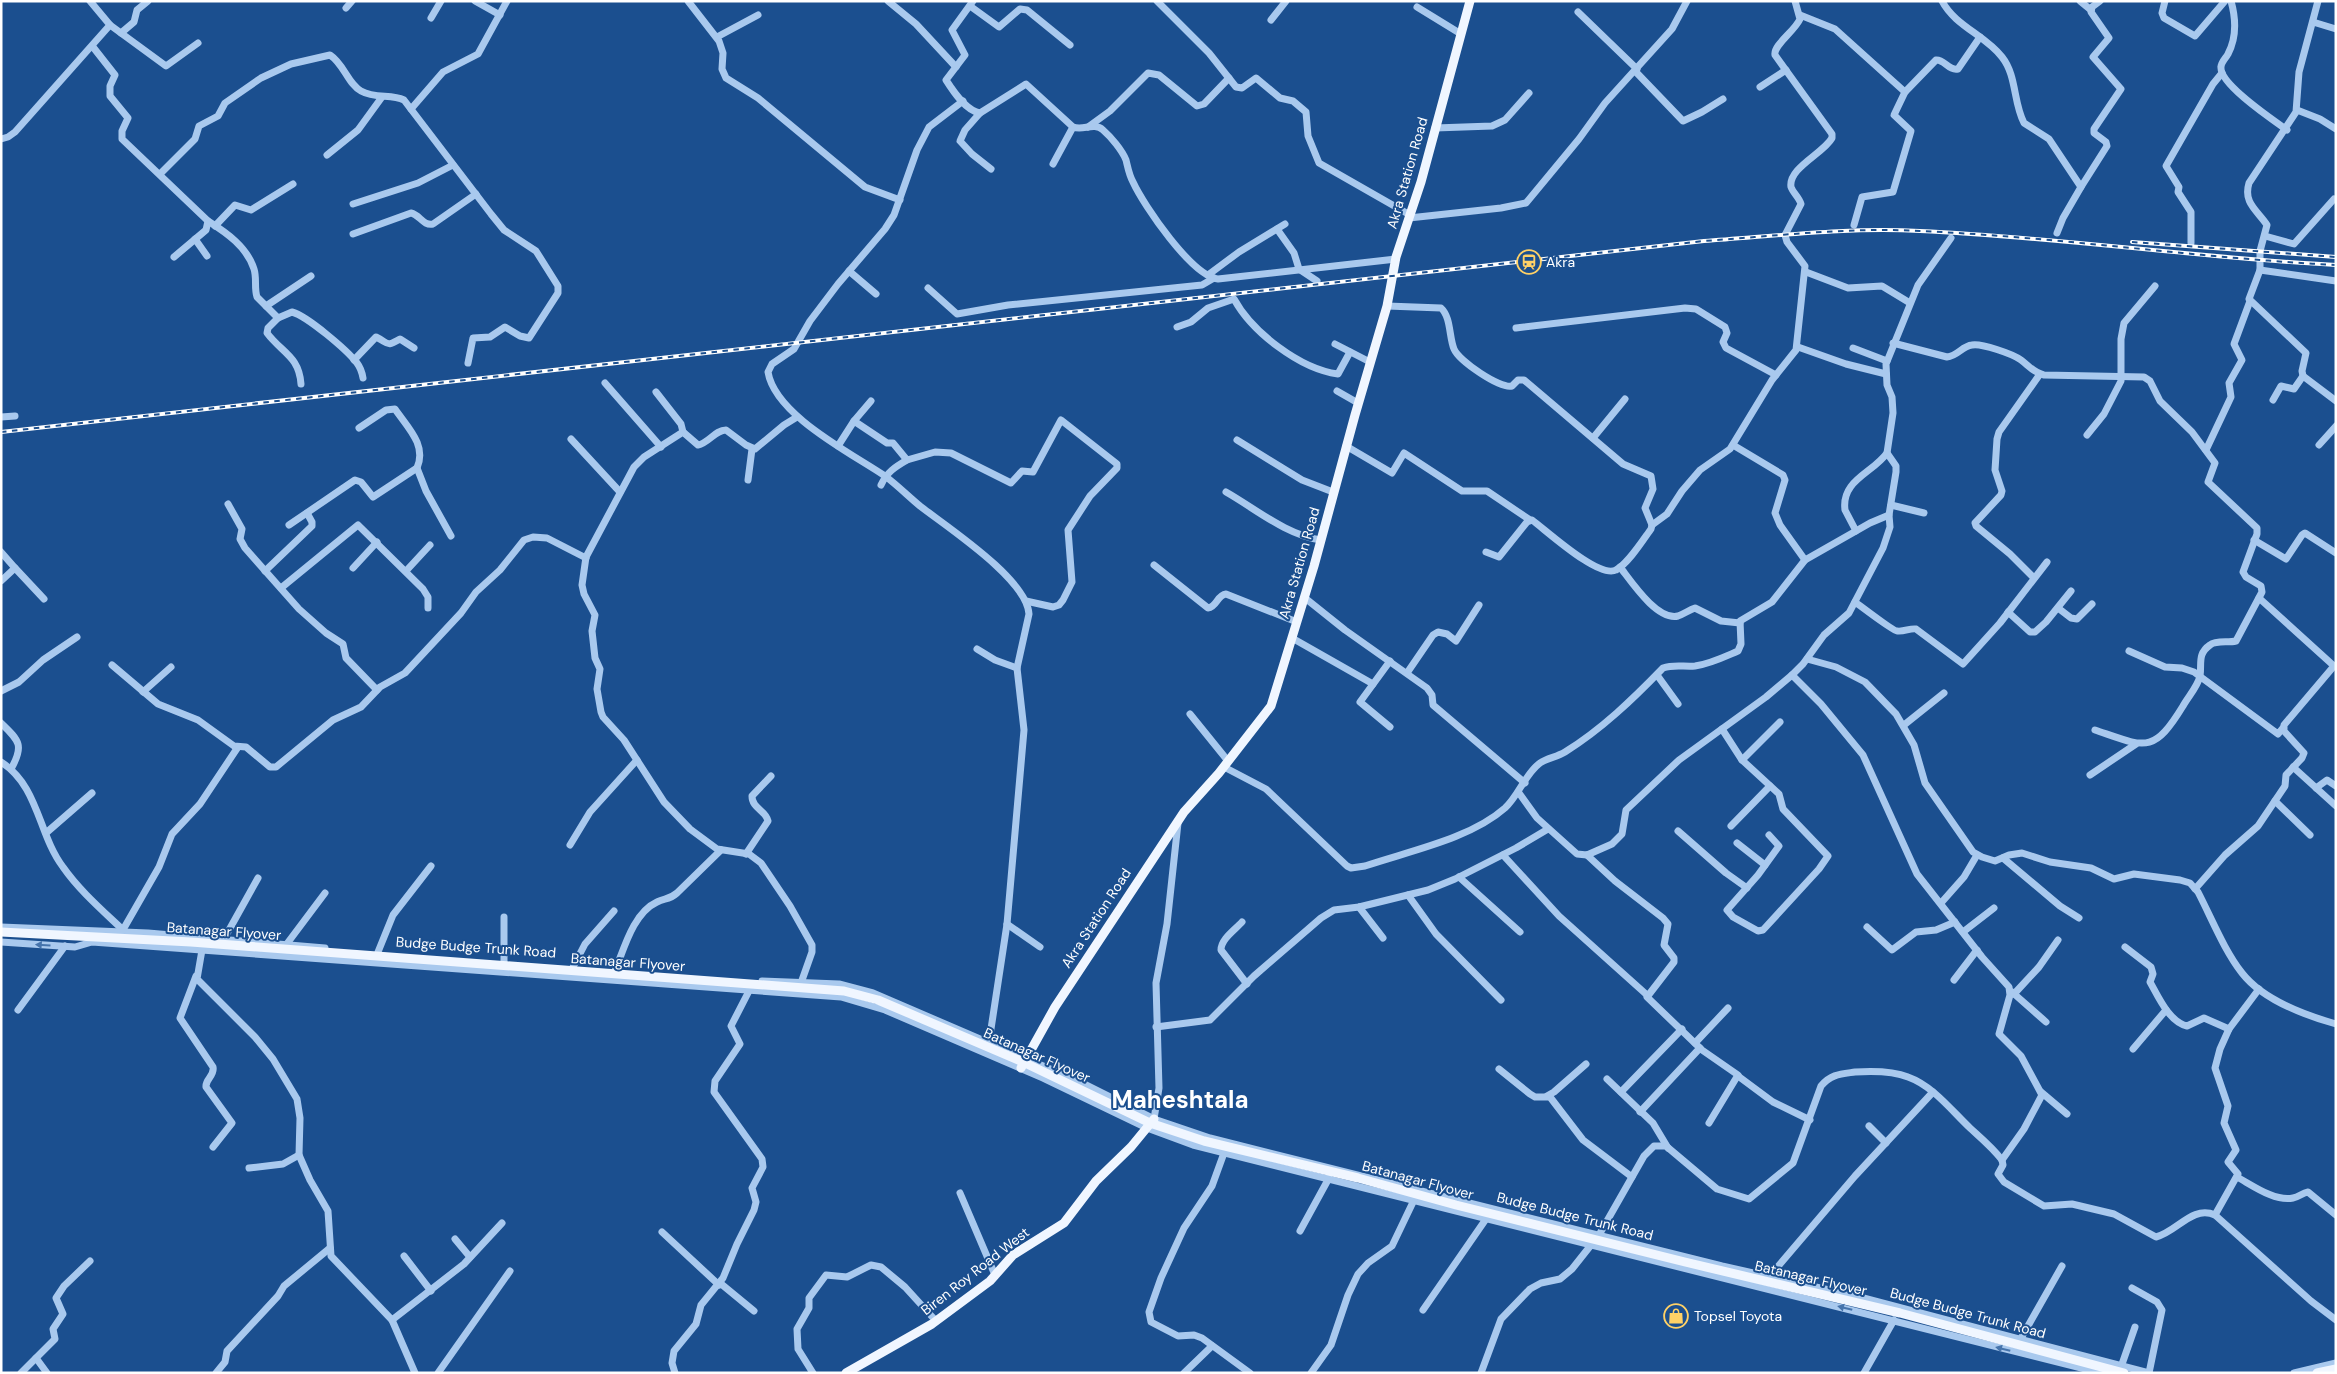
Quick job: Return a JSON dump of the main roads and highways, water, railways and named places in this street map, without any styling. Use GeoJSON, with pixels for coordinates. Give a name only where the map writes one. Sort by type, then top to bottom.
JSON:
{"type":"FeatureCollection","features":[{"type":"Feature","properties":{"kind":"main road","name":"Akra Station Road"},"geometry":{"type":"LineString","coordinates":[[1021,1068],[1055,1007],[1178,820],[1226,764],[1271,706],[1321,540],[1387,306],[1396,259],[1410,216],[1470,1]]}},
{"type":"Feature","properties":{"kind":"main road","name":"Batanagar Flyover"},"geometry":{"type":"LineString","coordinates":[[1,932],[191,942],[844,991],[878,1000],[1023,1062],[1150,1123],[1195,1138],[2123,1370]]}},
{"type":"Feature","properties":{"kind":"main road","name":"Biren Roy Road West"},"geometry":{"type":"LineString","coordinates":[[846,1373],[903,1342],[936,1321],[995,1275],[1013,1255],[1064,1223],[1096,1181],[1154,1119]]}},
{"type":"Feature","properties":{"kind":"main road"},"geometry":{"type":"LineString","coordinates":[[2317,1373],[2336,1368]]}},
{"type":"Feature","properties":{"kind":"railway"},"geometry":{"type":"LineString","coordinates":[[1,432],[1704,241],[1812,233],[1893,230],[1972,234],[2232,258],[2336,265]]}},
{"type":"Feature","properties":{"kind":"railway"},"geometry":{"type":"LineString","coordinates":[[2132,242],[2336,257]]}},
{"type":"Feature","properties":{"kind":"place","name":"Akra"},"geometry":{"type":"Point","coordinates":[1529,262]}},
{"type":"Feature","properties":{"kind":"place","name":"Topsel Toyota"},"geometry":{"type":"Point","coordinates":[1676,1316]}},
{"type":"Feature","properties":{"kind":"district","name":"Maheshtala"},"geometry":{"type":"Point","coordinates":[1180,1099]}}]}
